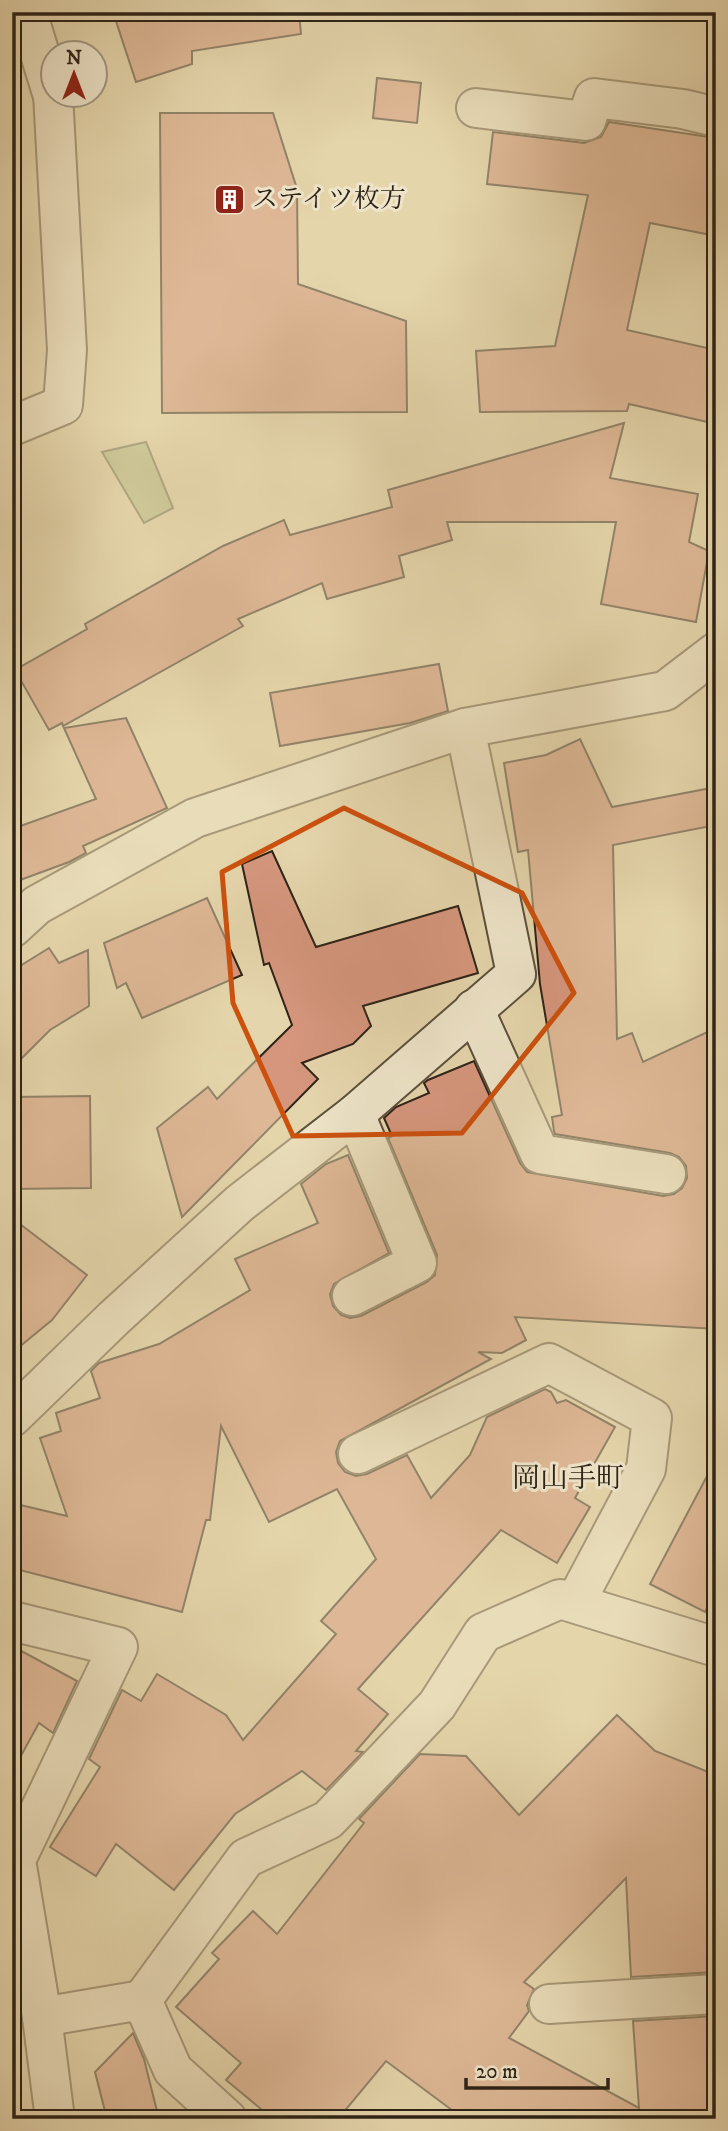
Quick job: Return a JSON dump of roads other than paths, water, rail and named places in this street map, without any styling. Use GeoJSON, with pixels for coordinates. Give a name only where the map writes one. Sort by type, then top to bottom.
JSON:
{"type":"FeatureCollection","features":[{"type":"Feature","properties":{"kind":"street"},"geometry":{"type":"LineString","coordinates":[[27,12],[38,47]]}},
{"type":"Feature","properties":{"kind":"street"},"geometry":{"type":"LineString","coordinates":[[476,108],[586,121],[594,98],[684,109],[716,117]]}},
{"type":"Feature","properties":{"kind":"street"},"geometry":{"type":"LineString","coordinates":[[12,426],[63,405],[67,350],[54,108]]}},
{"type":"Feature","properties":{"kind":"street"},"geometry":{"type":"LineString","coordinates":[[12,928],[37,905],[195,818],[465,728],[665,691],[716,652]]}},
{"type":"Feature","properties":{"kind":"street"},"geometry":{"type":"LineString","coordinates":[[12,1417],[114,1318],[240,1203],[355,1114],[516,974],[465,728]]}},
{"type":"Feature","properties":{"kind":"street"},"geometry":{"type":"LineString","coordinates":[[474,1009],[540,1154],[666,1174]]}},
{"type":"Feature","properties":{"kind":"street"},"geometry":{"type":"LineString","coordinates":[[352,1296],[417,1263],[355,1114]]}},
{"type":"Feature","properties":{"kind":"street"},"geometry":{"type":"LineString","coordinates":[[359,1454],[550,1363],[652,1418],[646,1469],[575,1603]]}},
{"type":"Feature","properties":{"kind":"street"},"geometry":{"type":"LineString","coordinates":[[42,2017],[142,2000],[246,1858],[328,1820],[438,1704],[483,1633],[560,1599],[716,1647]]}},
{"type":"Feature","properties":{"kind":"street"},"geometry":{"type":"LineString","coordinates":[[12,1621],[118,1647],[14,1859],[42,2017],[55,2119]]}},
{"type":"Feature","properties":{"kind":"street"},"geometry":{"type":"LineString","coordinates":[[549,2004],[716,1994]]}},
{"type":"Feature","properties":{"kind":"street"},"geometry":{"type":"LineString","coordinates":[[142,2000],[173,2070],[227,2119]]}},
{"type":"Feature","properties":{"kind":"place","name":"ステイツ枚方"},"geometry":{"type":"Point","coordinates":[229,199]}},
{"type":"Feature","properties":{"kind":"district","name":"岡山手町"},"geometry":{"type":"Point","coordinates":[568,1478]}}]}
